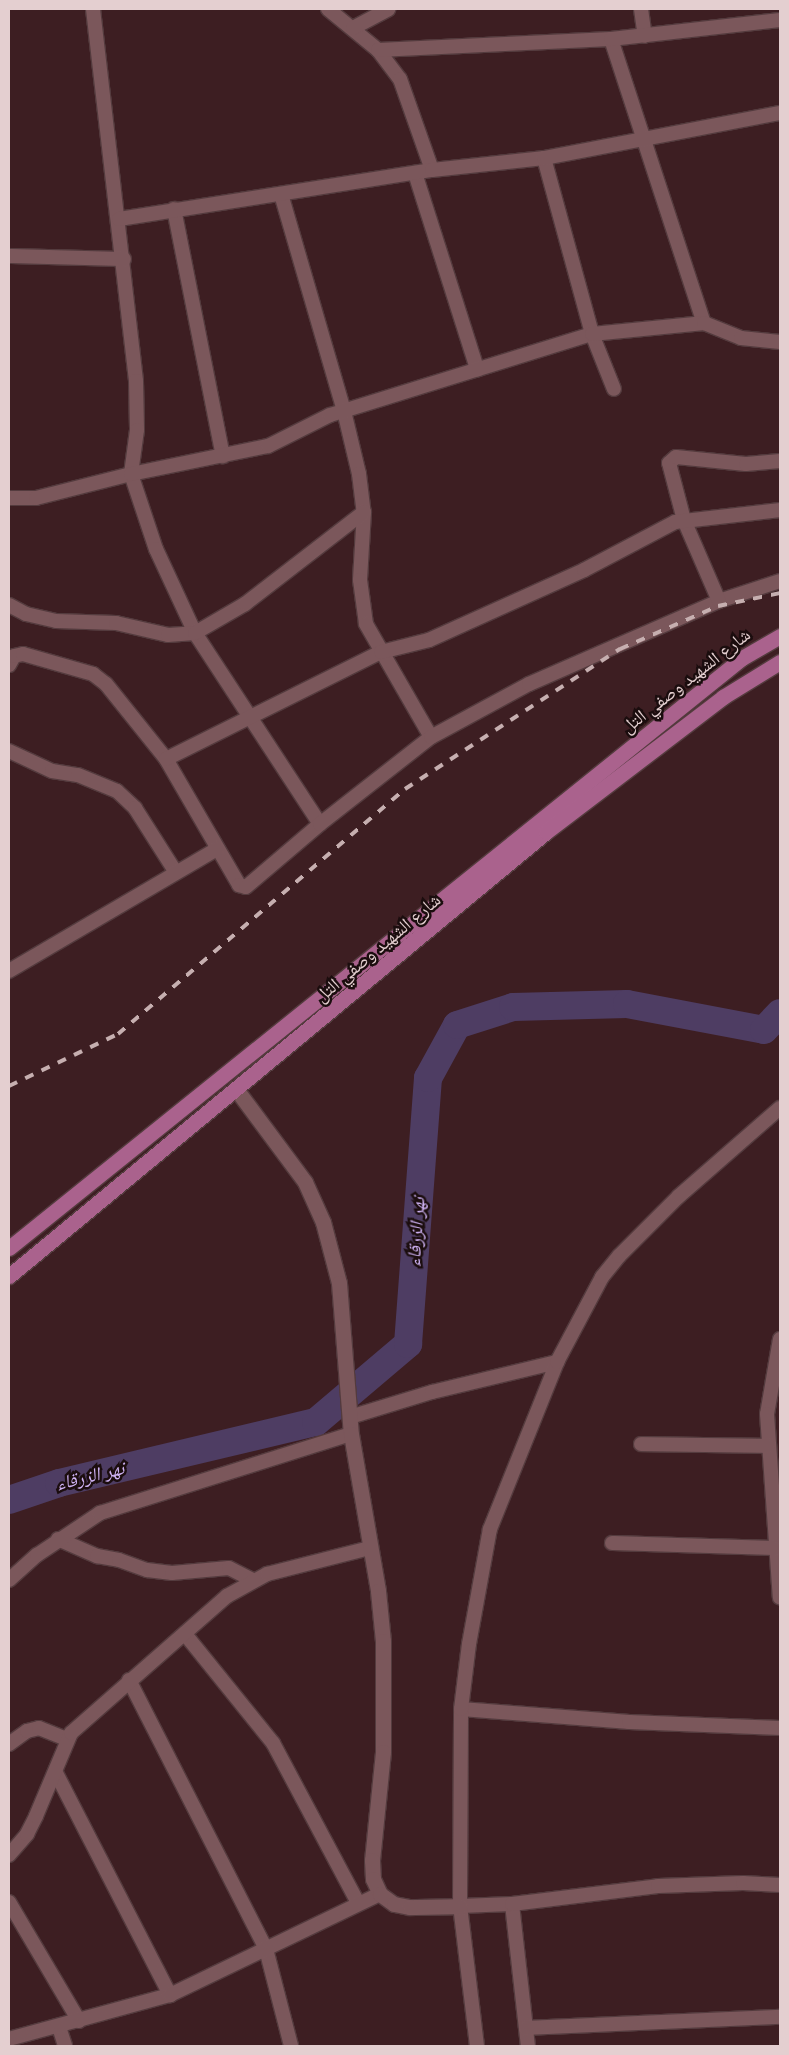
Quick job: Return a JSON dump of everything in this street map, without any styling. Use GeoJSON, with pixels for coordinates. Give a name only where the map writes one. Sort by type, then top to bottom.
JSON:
{"type":"FeatureCollection","features":[{"type":"Feature","properties":{"kind":"main road","name":"شارع الشهيد وصفي التل"},"geometry":{"type":"LineString","coordinates":[[9,1248],[742,658],[780,636]]}},
{"type":"Feature","properties":{"kind":"main road","name":"شارع الشهيد وصفي التل"},"geometry":{"type":"LineString","coordinates":[[9,1276],[546,832],[722,697],[780,662]]}},
{"type":"Feature","properties":{"kind":"street"},"geometry":{"type":"LineString","coordinates":[[93,9],[124,260],[136,381],[136,430],[131,474],[156,549],[194,634],[320,824]]}},
{"type":"Feature","properties":{"kind":"street"},"geometry":{"type":"LineString","coordinates":[[331,9],[378,50],[406,92],[432,170]]}},
{"type":"Feature","properties":{"kind":"street"},"geometry":{"type":"LineString","coordinates":[[353,28],[388,9]]}},
{"type":"Feature","properties":{"kind":"street"},"geometry":{"type":"LineString","coordinates":[[641,9],[645,36]]}},
{"type":"Feature","properties":{"kind":"street"},"geometry":{"type":"LineString","coordinates":[[378,50],[611,39],[780,20]]}},
{"type":"Feature","properties":{"kind":"street"},"geometry":{"type":"LineString","coordinates":[[611,39],[642,140],[704,323]]}},
{"type":"Feature","properties":{"kind":"street"},"geometry":{"type":"LineString","coordinates":[[119,219],[432,170],[544,158],[780,113]]}},
{"type":"Feature","properties":{"kind":"street"},"geometry":{"type":"LineString","coordinates":[[544,158],[592,334],[614,389]]}},
{"type":"Feature","properties":{"kind":"street"},"geometry":{"type":"LineString","coordinates":[[416,173],[478,369]]}},
{"type":"Feature","properties":{"kind":"street"},"geometry":{"type":"LineString","coordinates":[[281,194],[344,411],[364,512],[362,606],[366,624],[432,737]]}},
{"type":"Feature","properties":{"kind":"street"},"geometry":{"type":"LineString","coordinates":[[174,209],[223,456]]}},
{"type":"Feature","properties":{"kind":"street"},"geometry":{"type":"LineString","coordinates":[[9,256],[124,260]]}},
{"type":"Feature","properties":{"kind":"street"},"geometry":{"type":"LineString","coordinates":[[9,498],[36,498],[131,474],[276,444],[310,423],[344,411],[592,334],[704,323],[719,332],[741,338],[780,342]]}},
{"type":"Feature","properties":{"kind":"street"},"geometry":{"type":"LineString","coordinates":[[719,600],[684,520],[669,472],[672,459],[746,464],[780,461]]}},
{"type":"Feature","properties":{"kind":"street"},"geometry":{"type":"LineString","coordinates":[[166,759],[381,652],[429,640],[584,570],[664,526],[684,520],[780,510]]}},
{"type":"Feature","properties":{"kind":"street"},"geometry":{"type":"LineString","coordinates":[[9,605],[26,614],[56,621],[116,623],[168,635],[194,634],[245,604],[364,512]]}},
{"type":"Feature","properties":{"kind":"street"},"geometry":{"type":"LineString","coordinates":[[9,665],[14,656],[23,654],[93,674],[106,684],[166,759],[238,885],[246,887],[320,824],[432,737],[528,684],[719,600],[780,582]]}},
{"type":"Feature","properties":{"kind":"street"},"geometry":{"type":"LineString","coordinates":[[9,751],[52,771],[78,775],[117,791],[135,808],[175,871]]}},
{"type":"Feature","properties":{"kind":"street"},"geometry":{"type":"LineString","coordinates":[[9,971],[175,871],[217,849]]}},
{"type":"Feature","properties":{"kind":"street"},"geometry":{"type":"LineString","coordinates":[[236,1089],[292,1161],[315,1200],[340,1283],[351,1434],[383,1641],[382,1780],[371,1870],[380,1894],[394,1904],[410,1907],[460,1906],[512,1904],[658,1886],[743,1882],[780,1885]]}},
{"type":"Feature","properties":{"kind":"street"},"geometry":{"type":"LineString","coordinates":[[477,2046],[460,1906],[461,1709],[472,1626],[490,1529],[557,1362],[589,1298],[619,1256],[679,1196],[780,1108]]}},
{"type":"Feature","properties":{"kind":"street"},"geometry":{"type":"LineString","coordinates":[[780,1338],[772,1376],[774,1427],[768,1446],[780,1598]]}},
{"type":"Feature","properties":{"kind":"street"},"geometry":{"type":"LineString","coordinates":[[350,1417],[432,1392],[557,1362]]}},
{"type":"Feature","properties":{"kind":"street"},"geometry":{"type":"LineString","coordinates":[[9,1580],[58,1539],[100,1513],[141,1497],[351,1434]]}},
{"type":"Feature","properties":{"kind":"street"},"geometry":{"type":"LineString","coordinates":[[642,1444],[768,1446]]}},
{"type":"Feature","properties":{"kind":"street"},"geometry":{"type":"LineString","coordinates":[[58,1539],[97,1556],[147,1570],[172,1573],[229,1568],[253,1580]]}},
{"type":"Feature","properties":{"kind":"street"},"geometry":{"type":"LineString","coordinates":[[612,1543],[775,1548]]}},
{"type":"Feature","properties":{"kind":"street"},"geometry":{"type":"LineString","coordinates":[[9,1854],[27,1834],[56,1772],[66,1739],[90,1714],[227,1596],[253,1580],[289,1567],[370,1548]]}},
{"type":"Feature","properties":{"kind":"street"},"geometry":{"type":"LineString","coordinates":[[185,1634],[273,1743],[358,1903]]}},
{"type":"Feature","properties":{"kind":"street"},"geometry":{"type":"LineString","coordinates":[[129,1680],[266,1949],[291,2046]]}},
{"type":"Feature","properties":{"kind":"street"},"geometry":{"type":"LineString","coordinates":[[461,1709],[629,1722],[780,1728]]}},
{"type":"Feature","properties":{"kind":"street"},"geometry":{"type":"LineString","coordinates":[[9,1744],[27,1731],[39,1728],[66,1739]]}},
{"type":"Feature","properties":{"kind":"street"},"geometry":{"type":"LineString","coordinates":[[56,1772],[170,1995]]}},
{"type":"Feature","properties":{"kind":"street"},"geometry":{"type":"LineString","coordinates":[[9,2039],[59,2027],[170,1995],[380,1894]]}},
{"type":"Feature","properties":{"kind":"street"},"geometry":{"type":"LineString","coordinates":[[9,1902],[79,2021]]}},
{"type":"Feature","properties":{"kind":"street"},"geometry":{"type":"LineString","coordinates":[[512,1904],[528,2046]]}},
{"type":"Feature","properties":{"kind":"street"},"geometry":{"type":"LineString","coordinates":[[526,2028],[780,2017]]}},
{"type":"Feature","properties":{"kind":"street"},"geometry":{"type":"LineString","coordinates":[[59,2027],[65,2046]]}},
{"type":"Feature","properties":{"kind":"waterway","name":"نهر الزرقاء"},"geometry":{"type":"LineString","coordinates":[[9,1500],[59,1483],[316,1422],[408,1344],[428,1078],[457,1025],[513,1007],[627,1004],[764,1030],[780,1013]]}},
{"type":"Feature","properties":{"kind":"railway"},"geometry":{"type":"LineString","coordinates":[[9,1086],[118,1034],[405,789],[620,649],[718,606],[780,593]]}}]}
